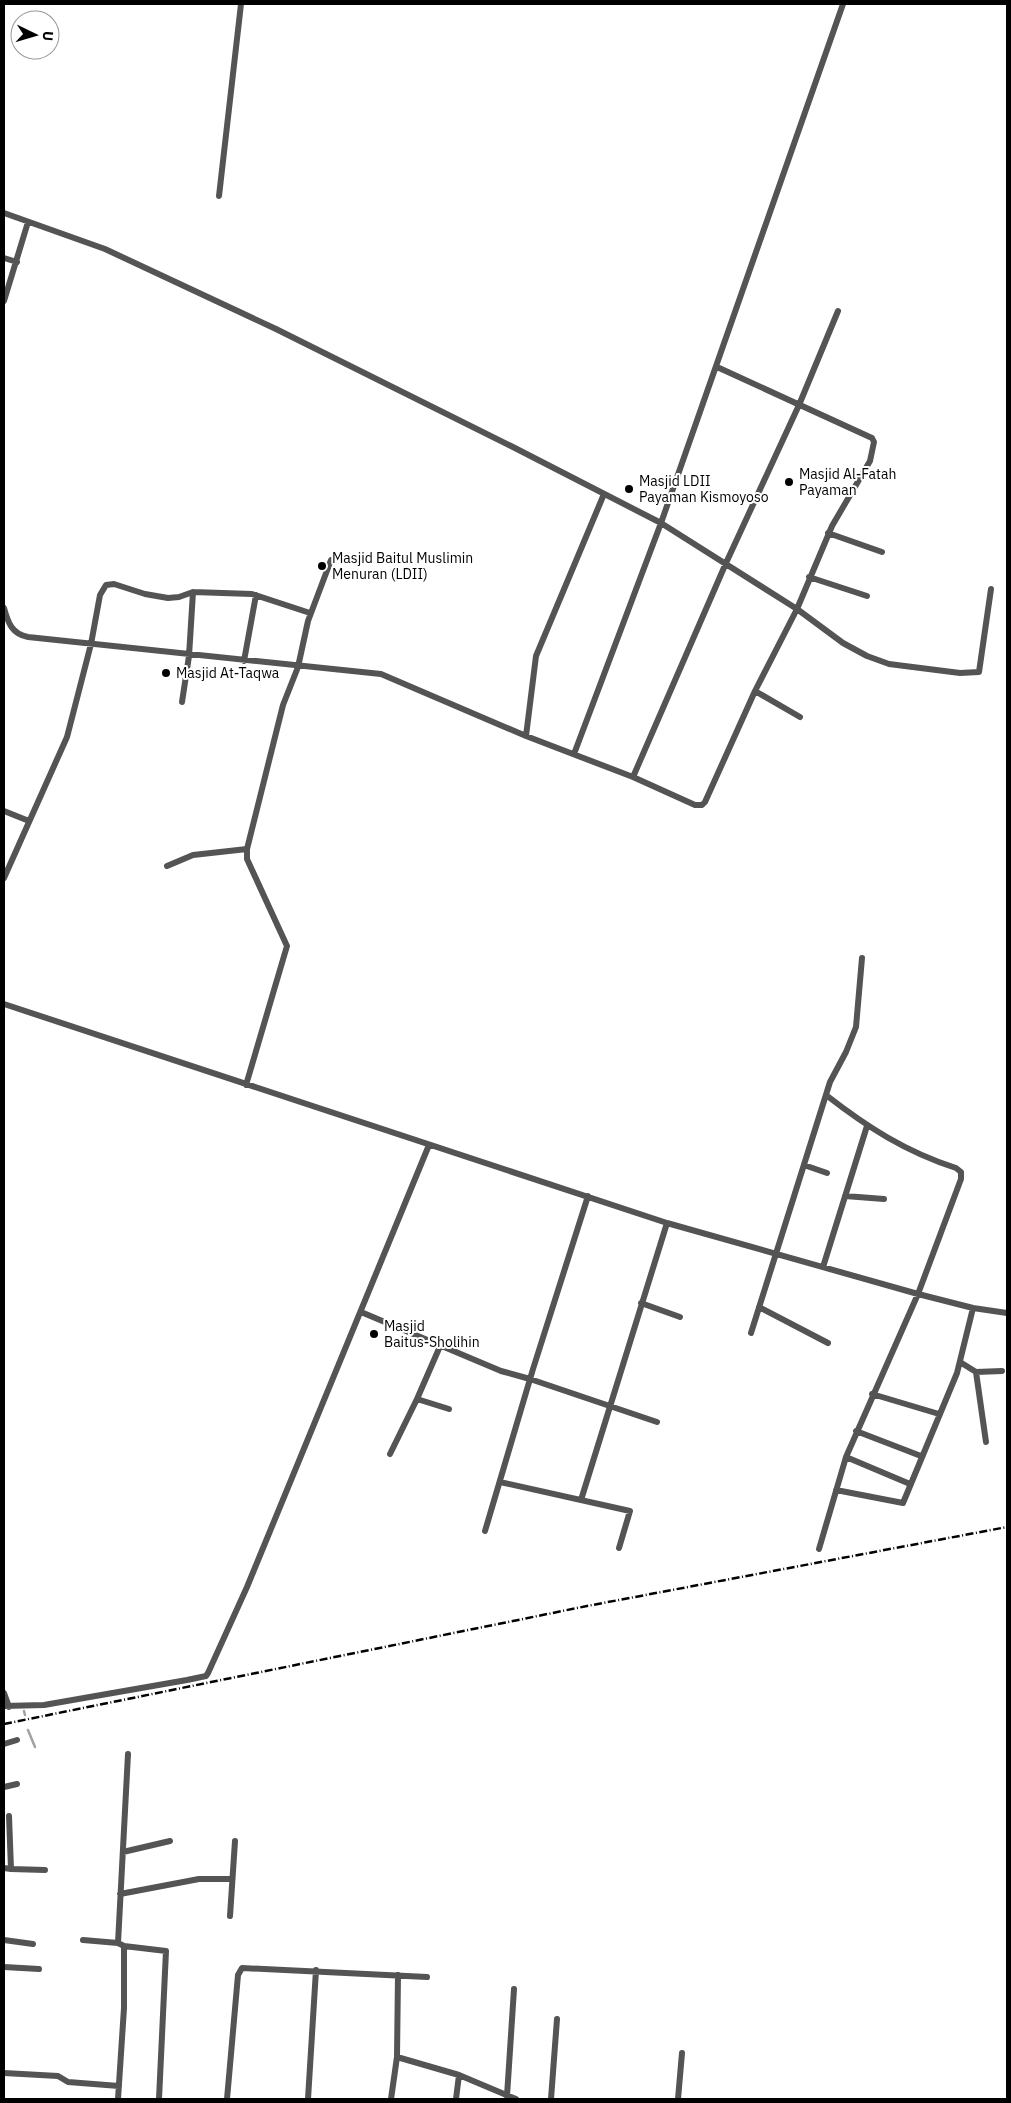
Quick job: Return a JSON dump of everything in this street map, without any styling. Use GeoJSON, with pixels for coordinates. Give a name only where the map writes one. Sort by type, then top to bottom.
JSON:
{"type":"FeatureCollection","features":[{"type":"Feature","properties":{"kind":"street"},"geometry":{"type":"LineString","coordinates":[[219,196],[241,4]]}},
{"type":"Feature","properties":{"kind":"street"},"geometry":{"type":"LineString","coordinates":[[574,754],[662,523],[843,4]]}},
{"type":"Feature","properties":{"kind":"street"},"geometry":{"type":"LineString","coordinates":[[4,213],[105,249],[276,329],[662,523],[797,609],[843,643],[867,656],[890,664],[979,672],[991,590]]}},
{"type":"Feature","properties":{"kind":"street"},"geometry":{"type":"LineString","coordinates":[[4,301],[28,222]]}},
{"type":"Feature","properties":{"kind":"street"},"geometry":{"type":"LineString","coordinates":[[4,258],[17,262]]}},
{"type":"Feature","properties":{"kind":"street"},"geometry":{"type":"LineString","coordinates":[[634,777],[726,562],[799,405],[838,311]]}},
{"type":"Feature","properties":{"kind":"street"},"geometry":{"type":"LineString","coordinates":[[4,608],[10,626],[23,636],[189,656],[380,674],[526,736],[634,777],[695,804],[702,805],[797,609],[828,533],[870,460],[874,442],[872,438],[717,367]]}},
{"type":"Feature","properties":{"kind":"street"},"geometry":{"type":"LineString","coordinates":[[526,736],[536,656],[604,494]]}},
{"type":"Feature","properties":{"kind":"street"},"geometry":{"type":"LineString","coordinates":[[828,533],[882,552]]}},
{"type":"Feature","properties":{"kind":"street"},"geometry":{"type":"LineString","coordinates":[[246,1085],[287,952],[286,942],[247,859],[247,849],[278,723],[298,667],[310,612],[331,560]]}},
{"type":"Feature","properties":{"kind":"street"},"geometry":{"type":"LineString","coordinates":[[809,577],[867,596]]}},
{"type":"Feature","properties":{"kind":"street"},"geometry":{"type":"LineString","coordinates":[[4,878],[67,737],[91,644],[100,595],[106,586],[114,584],[145,594],[168,598],[179,597],[193,592],[256,595],[310,612]]}},
{"type":"Feature","properties":{"kind":"street"},"geometry":{"type":"LineString","coordinates":[[182,702],[189,656],[193,592]]}},
{"type":"Feature","properties":{"kind":"street"},"geometry":{"type":"LineString","coordinates":[[244,661],[256,595]]}},
{"type":"Feature","properties":{"kind":"street"},"geometry":{"type":"LineString","coordinates":[[756,691],[800,716]]}},
{"type":"Feature","properties":{"kind":"street"},"geometry":{"type":"LineString","coordinates":[[4,811],[29,821]]}},
{"type":"Feature","properties":{"kind":"street"},"geometry":{"type":"LineString","coordinates":[[168,866],[192,855],[247,849]]}},
{"type":"Feature","properties":{"kind":"street"},"geometry":{"type":"LineString","coordinates":[[751,1333],[826,1095],[856,1027],[862,958]]}},
{"type":"Feature","properties":{"kind":"street"},"geometry":{"type":"LineString","coordinates":[[4,1004],[667,1222],[918,1294],[973,1308],[1007,1313]]}},
{"type":"Feature","properties":{"kind":"street"},"geometry":{"type":"LineString","coordinates":[[819,1548],[846,1457],[856,1431],[918,1294],[961,1179],[961,1172],[956,1168],[912,1152],[867,1126],[826,1095]]}},
{"type":"Feature","properties":{"kind":"street"},"geometry":{"type":"LineString","coordinates":[[823,1267],[867,1126]]}},
{"type":"Feature","properties":{"kind":"street"},"geometry":{"type":"LineString","coordinates":[[4,1693],[7,1706],[82,1699],[187,1680],[208,1674],[361,1312],[429,1144]]}},
{"type":"Feature","properties":{"kind":"street"},"geometry":{"type":"LineString","coordinates":[[804,1165],[827,1172]]}},
{"type":"Feature","properties":{"kind":"street"},"geometry":{"type":"LineString","coordinates":[[485,1531],[530,1378],[588,1196]]}},
{"type":"Feature","properties":{"kind":"street"},"geometry":{"type":"LineString","coordinates":[[845,1196],[884,1199]]}},
{"type":"Feature","properties":{"kind":"street"},"geometry":{"type":"LineString","coordinates":[[581,1500],[609,1404],[667,1222]]}},
{"type":"Feature","properties":{"kind":"street"},"geometry":{"type":"LineString","coordinates":[[641,1303],[680,1317]]}},
{"type":"Feature","properties":{"kind":"street"},"geometry":{"type":"LineString","coordinates":[[759,1307],[828,1343]]}},
{"type":"Feature","properties":{"kind":"street"},"geometry":{"type":"LineString","coordinates":[[836,1490],[901,1504],[960,1362],[973,1308]]}},
{"type":"Feature","properties":{"kind":"street"},"geometry":{"type":"LineString","coordinates":[[361,1312],[403,1331],[441,1344],[501,1371],[530,1378],[657,1422]]}},
{"type":"Feature","properties":{"kind":"street"},"geometry":{"type":"LineString","coordinates":[[390,1454],[441,1344]]}},
{"type":"Feature","properties":{"kind":"street"},"geometry":{"type":"LineString","coordinates":[[960,1362],[976,1372],[1002,1371]]}},
{"type":"Feature","properties":{"kind":"street"},"geometry":{"type":"LineString","coordinates":[[976,1372],[986,1442]]}},
{"type":"Feature","properties":{"kind":"street"},"geometry":{"type":"LineString","coordinates":[[872,1394],[939,1414]]}},
{"type":"Feature","properties":{"kind":"street"},"geometry":{"type":"LineString","coordinates":[[417,1399],[449,1409]]}},
{"type":"Feature","properties":{"kind":"street"},"geometry":{"type":"LineString","coordinates":[[856,1431],[921,1456]]}},
{"type":"Feature","properties":{"kind":"street"},"geometry":{"type":"LineString","coordinates":[[846,1457],[910,1484]]}},
{"type":"Feature","properties":{"kind":"street"},"geometry":{"type":"LineString","coordinates":[[500,1482],[630,1511],[619,1548]]}},
{"type":"Feature","properties":{"kind":"street"},"geometry":{"type":"LineString","coordinates":[[4,1744],[17,1740]]}},
{"type":"Feature","properties":{"kind":"street"},"geometry":{"type":"LineString","coordinates":[[118,2099],[124,2008],[120,1894],[128,1754]]}},
{"type":"Feature","properties":{"kind":"street"},"geometry":{"type":"LineString","coordinates":[[4,1787],[17,1784]]}},
{"type":"Feature","properties":{"kind":"street"},"geometry":{"type":"LineString","coordinates":[[9,1816],[7,1869],[45,1870]]}},
{"type":"Feature","properties":{"kind":"street"},"geometry":{"type":"LineString","coordinates":[[122,1852],[170,1841]]}},
{"type":"Feature","properties":{"kind":"street"},"geometry":{"type":"LineString","coordinates":[[230,1916],[235,1841]]}},
{"type":"Feature","properties":{"kind":"street"},"geometry":{"type":"LineString","coordinates":[[120,1894],[199,1879],[232,1879]]}},
{"type":"Feature","properties":{"kind":"street"},"geometry":{"type":"LineString","coordinates":[[4,1940],[33,1944]]}},
{"type":"Feature","properties":{"kind":"street"},"geometry":{"type":"LineString","coordinates":[[83,1940],[166,1952],[159,2099]]}},
{"type":"Feature","properties":{"kind":"street"},"geometry":{"type":"LineString","coordinates":[[4,1967],[38,1970]]}},
{"type":"Feature","properties":{"kind":"street"},"geometry":{"type":"LineString","coordinates":[[227,2099],[239,1970],[245,1968],[316,1970],[427,1976]]}},
{"type":"Feature","properties":{"kind":"street"},"geometry":{"type":"LineString","coordinates":[[308,2099],[316,1970]]}},
{"type":"Feature","properties":{"kind":"street"},"geometry":{"type":"LineString","coordinates":[[391,2099],[397,2056],[398,1975]]}},
{"type":"Feature","properties":{"kind":"street"},"geometry":{"type":"LineString","coordinates":[[507,2096],[514,1988]]}},
{"type":"Feature","properties":{"kind":"street"},"geometry":{"type":"LineString","coordinates":[[551,2099],[557,2019]]}},
{"type":"Feature","properties":{"kind":"street"},"geometry":{"type":"LineString","coordinates":[[678,2099],[682,2053]]}},
{"type":"Feature","properties":{"kind":"street"},"geometry":{"type":"LineString","coordinates":[[397,2056],[459,2075],[516,2099]]}},
{"type":"Feature","properties":{"kind":"street"},"geometry":{"type":"LineString","coordinates":[[4,2073],[58,2076],[68,2082],[119,2086]]}},
{"type":"Feature","properties":{"kind":"street"},"geometry":{"type":"LineString","coordinates":[[456,2099],[459,2075]]}},
{"type":"Feature","properties":{"kind":"waterway"},"geometry":{"type":"LineString","coordinates":[[24,1711],[25,1715]]}},
{"type":"Feature","properties":{"kind":"waterway"},"geometry":{"type":"LineString","coordinates":[[28,1730],[35,1747]]}},
{"type":"Feature","properties":{"kind":"railway"},"geometry":{"type":"LineString","coordinates":[[4,1724],[587,1606],[1007,1527]]}},
{"type":"Feature","properties":{"kind":"place","name":"Masjid Al-Fatah Payaman"},"geometry":{"type":"Point","coordinates":[789,482]}},
{"type":"Feature","properties":{"kind":"place","name":"Masjid LDII Payaman Kismoyoso"},"geometry":{"type":"Point","coordinates":[629,489]}},
{"type":"Feature","properties":{"kind":"place","name":"Masjid Baitul Muslimin Menuran (LDII)"},"geometry":{"type":"Point","coordinates":[322,566]}},
{"type":"Feature","properties":{"kind":"place","name":"Masjid At-Taqwa"},"geometry":{"type":"Point","coordinates":[166,673]}},
{"type":"Feature","properties":{"kind":"place","name":"Masjid Baitus-Sholihin"},"geometry":{"type":"Point","coordinates":[374,1334]}}]}
